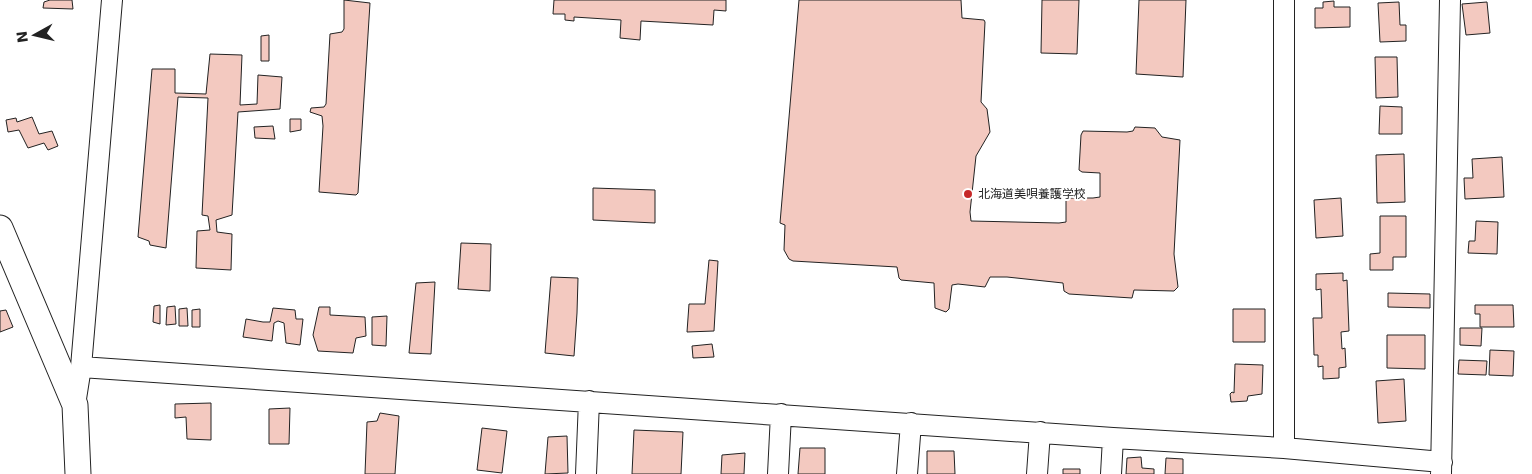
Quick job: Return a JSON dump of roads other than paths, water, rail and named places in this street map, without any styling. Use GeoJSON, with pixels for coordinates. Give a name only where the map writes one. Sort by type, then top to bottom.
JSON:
{"type":"FeatureCollection","features":[{"type":"Feature","properties":{"kind":"street"},"geometry":{"type":"LineString","coordinates":[[78,474],[75,405],[81,367],[112,0]]}},
{"type":"Feature","properties":{"kind":"street"},"geometry":{"type":"LineString","coordinates":[[1284,0],[1284,448]]}},
{"type":"Feature","properties":{"kind":"street"},"geometry":{"type":"LineString","coordinates":[[81,367],[1113,438],[1284,448],[1442,468],[1450,0]]}},
{"type":"Feature","properties":{"kind":"street"},"geometry":{"type":"LineString","coordinates":[[0,228],[75,405]]}},
{"type":"Feature","properties":{"kind":"street"},"geometry":{"type":"LineString","coordinates":[[586,474],[589,401]]}},
{"type":"Feature","properties":{"kind":"street"},"geometry":{"type":"LineString","coordinates":[[778,474],[781,414]]}},
{"type":"Feature","properties":{"kind":"street"},"geometry":{"type":"LineString","coordinates":[[907,474],[911,423]]}},
{"type":"Feature","properties":{"kind":"street"},"geometry":{"type":"LineString","coordinates":[[1037,474],[1040,432]]}},
{"type":"Feature","properties":{"kind":"street"},"geometry":{"type":"LineString","coordinates":[[1111,474],[1113,438]]}},
{"type":"Feature","properties":{"kind":"place","name":"北海道美唄養護学校"},"geometry":{"type":"Point","coordinates":[968,194]}}]}
